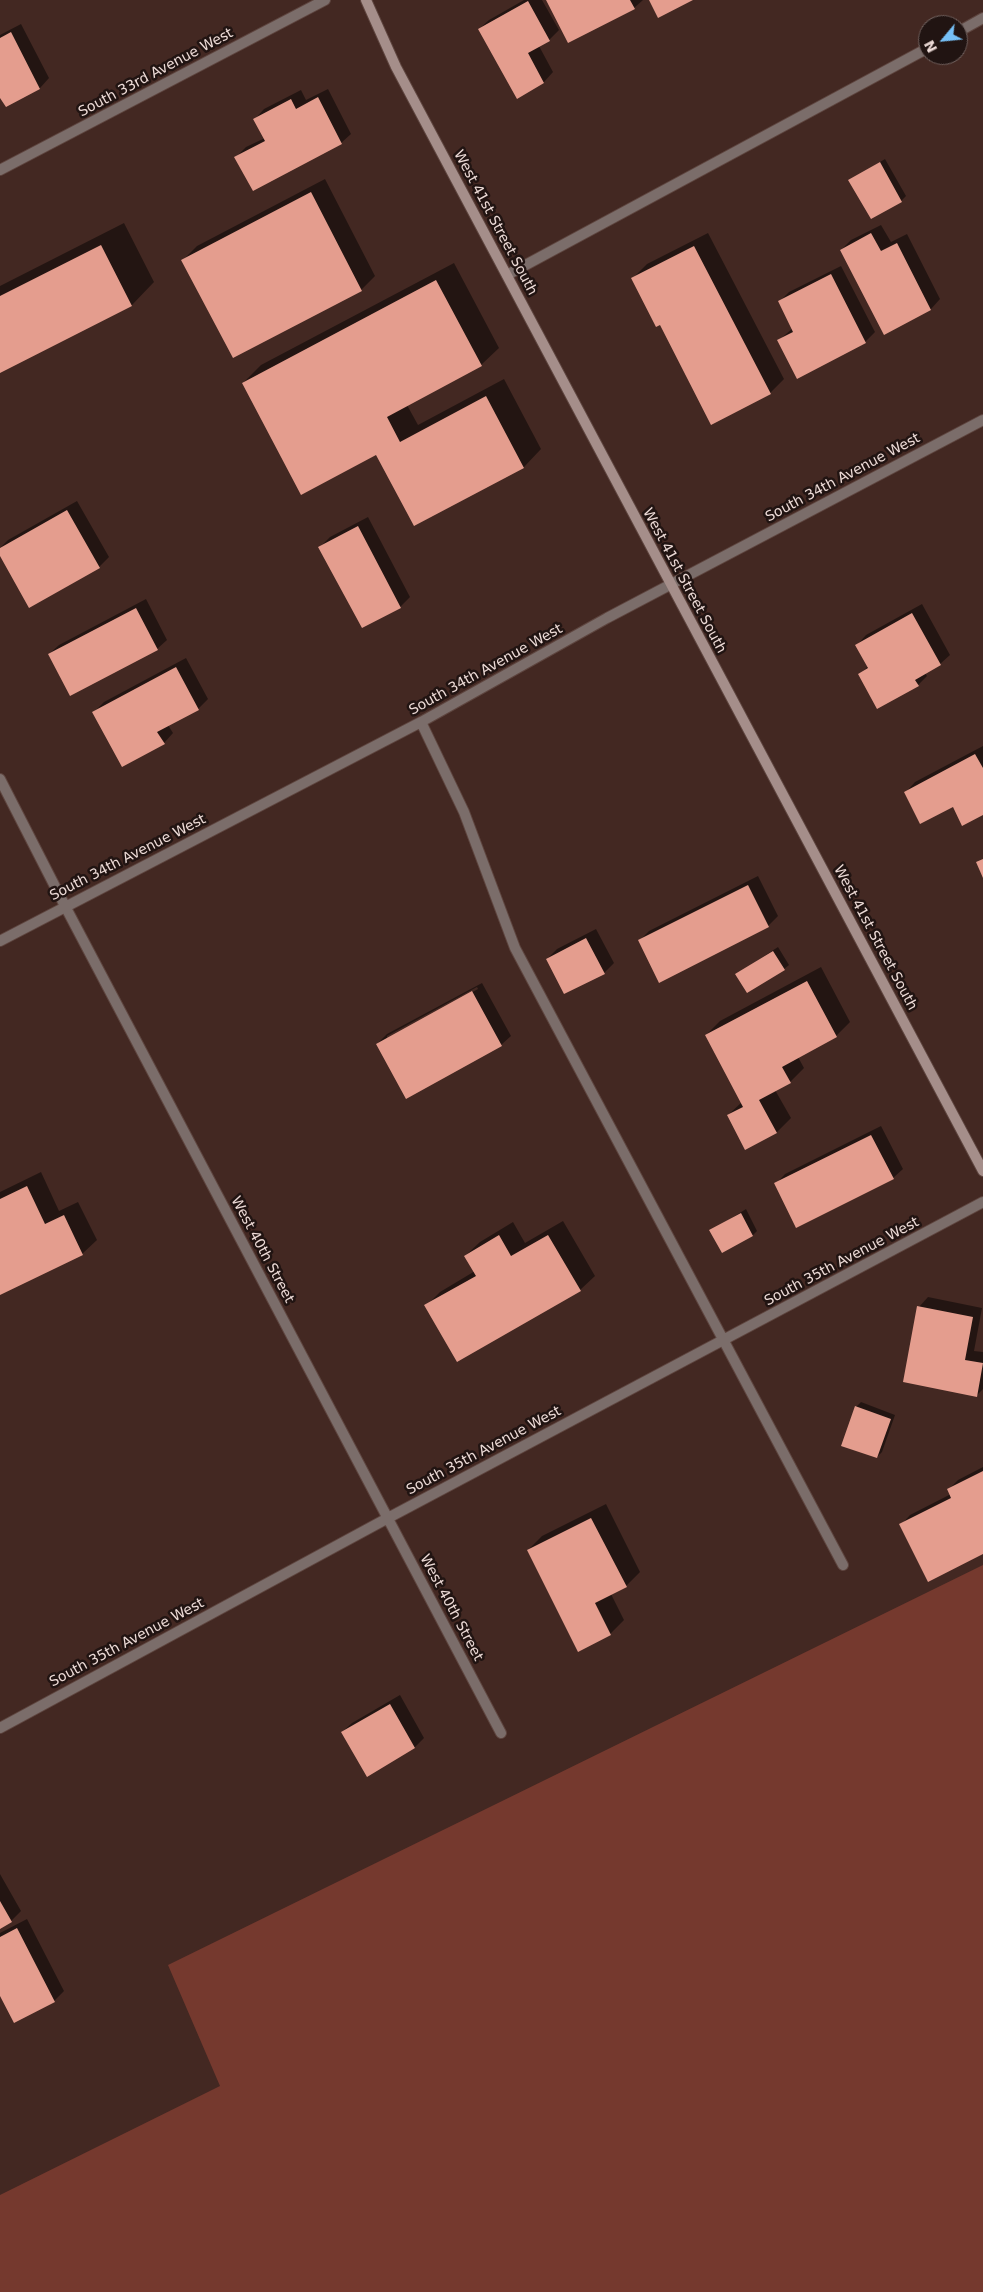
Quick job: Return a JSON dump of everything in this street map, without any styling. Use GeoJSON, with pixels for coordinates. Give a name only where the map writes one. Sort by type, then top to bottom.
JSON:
{"type":"FeatureCollection","features":[{"type":"Feature","properties":{"kind":"main road","name":"West 41st Street South"},"geometry":{"type":"LineString","coordinates":[[366,0],[396,67],[983,1171]]}},
{"type":"Feature","properties":{"kind":"street","name":"South 33rd Avenue West"},"geometry":{"type":"LineString","coordinates":[[0,170],[325,0]]}},
{"type":"Feature","properties":{"kind":"street"},"geometry":{"type":"LineString","coordinates":[[968,26],[983,18]]}},
{"type":"Feature","properties":{"kind":"street"},"geometry":{"type":"LineString","coordinates":[[507,275],[918,53]]}},
{"type":"Feature","properties":{"kind":"street","name":"South 34th Avenue West"},"geometry":{"type":"LineString","coordinates":[[0,941],[421,722],[670,585],[983,420]]}},
{"type":"Feature","properties":{"kind":"street"},"geometry":{"type":"LineString","coordinates":[[421,722],[464,812],[515,948],[843,1565]]}},
{"type":"Feature","properties":{"kind":"street","name":"West 40th Street"},"geometry":{"type":"LineString","coordinates":[[0,779],[65,906],[501,1733]]}},
{"type":"Feature","properties":{"kind":"street","name":"South 35th Avenue West"},"geometry":{"type":"LineString","coordinates":[[0,1728],[388,1518],[983,1202]]}},
{"type":"Feature","properties":{"kind":"shaded area"},"geometry":{"type":"Polygon","coordinates":[[[983,1565],[983,2292],[0,2292],[0,2195],[220,2086],[168,1965],[983,1565]]]}},
{"type":"Feature","properties":{"kind":"building"},"geometry":{"type":"Polygon","coordinates":[[[546,0],[630,0],[635,9],[568,43],[546,0]]]}},
{"type":"Feature","properties":{"kind":"building"},"geometry":{"type":"Polygon","coordinates":[[[649,0],[693,0],[658,18],[649,0]]]}},
{"type":"Feature","properties":{"kind":"building"},"geometry":{"type":"Polygon","coordinates":[[[528,1],[550,41],[528,53],[544,83],[517,99],[478,29],[528,1]]]}},
{"type":"Feature","properties":{"kind":"building"},"geometry":{"type":"Polygon","coordinates":[[[11,32],[40,89],[6,107],[0,98],[0,38],[11,32]]]}},
{"type":"Feature","properties":{"kind":"building"},"geometry":{"type":"Polygon","coordinates":[[[318,97],[342,144],[253,191],[234,157],[265,141],[253,119],[291,99],[296,109],[318,97]]]}},
{"type":"Feature","properties":{"kind":"building"},"geometry":{"type":"Polygon","coordinates":[[[880,162],[902,202],[871,219],[848,180],[880,162]]]}},
{"type":"Feature","properties":{"kind":"building"},"geometry":{"type":"Polygon","coordinates":[[[311,192],[362,291],[233,358],[181,260],[311,192]]]}},
{"type":"Feature","properties":{"kind":"building"},"geometry":{"type":"Polygon","coordinates":[[[871,233],[881,251],[897,243],[931,310],[884,335],[840,250],[871,233]]]}},
{"type":"Feature","properties":{"kind":"building"},"geometry":{"type":"Polygon","coordinates":[[[101,245],[132,306],[0,373],[0,296],[101,245]]]}},
{"type":"Feature","properties":{"kind":"building"},"geometry":{"type":"Polygon","coordinates":[[[694,246],[771,394],[711,425],[660,325],[656,327],[631,278],[694,246]]]}},
{"type":"Feature","properties":{"kind":"building"},"geometry":{"type":"Polygon","coordinates":[[[831,274],[866,343],[797,379],[777,340],[793,332],[778,301],[831,274]]]}},
{"type":"Feature","properties":{"kind":"building"},"geometry":{"type":"Polygon","coordinates":[[[436,280],[482,366],[387,417],[400,442],[486,396],[524,468],[414,526],[376,455],[301,495],[242,383],[436,280]]]}},
{"type":"Feature","properties":{"kind":"building"},"geometry":{"type":"Polygon","coordinates":[[[67,510],[100,568],[29,608],[0,556],[0,548],[67,510]]]}},
{"type":"Feature","properties":{"kind":"building"},"geometry":{"type":"Polygon","coordinates":[[[358,526],[401,608],[362,628],[318,547],[358,526]]]}},
{"type":"Feature","properties":{"kind":"building"},"geometry":{"type":"Polygon","coordinates":[[[136,608],[158,650],[70,696],[48,654],[136,608]]]}},
{"type":"Feature","properties":{"kind":"building"},"geometry":{"type":"Polygon","coordinates":[[[912,613],[941,665],[915,680],[919,686],[877,709],[858,674],[868,668],[855,645],[912,613]]]}},
{"type":"Feature","properties":{"kind":"building"},"geometry":{"type":"Polygon","coordinates":[[[176,667],[199,710],[157,732],[165,744],[122,767],[92,712],[176,667]]]}},
{"type":"Feature","properties":{"kind":"building"},"geometry":{"type":"Polygon","coordinates":[[[975,754],[983,768],[983,815],[962,826],[953,807],[920,824],[904,792],[975,754]]]}},
{"type":"Feature","properties":{"kind":"building"},"geometry":{"type":"Polygon","coordinates":[[[983,859],[983,878],[976,862],[983,859]]]}},
{"type":"Feature","properties":{"kind":"building"},"geometry":{"type":"Polygon","coordinates":[[[748,885],[769,927],[659,983],[638,940],[748,885]]]}},
{"type":"Feature","properties":{"kind":"building"},"geometry":{"type":"Polygon","coordinates":[[[586,938],[605,974],[564,994],[546,959],[586,938]]]}},
{"type":"Feature","properties":{"kind":"building"},"geometry":{"type":"Polygon","coordinates":[[[773,951],[785,970],[747,993],[735,974],[773,951]]]}},
{"type":"Feature","properties":{"kind":"building"},"geometry":{"type":"Polygon","coordinates":[[[807,981],[837,1037],[782,1067],[791,1083],[759,1100],[777,1133],[745,1150],[727,1115],[743,1107],[705,1035],[807,981]]]}},
{"type":"Feature","properties":{"kind":"building"},"geometry":{"type":"Polygon","coordinates":[[[472,991],[502,1046],[406,1099],[376,1044],[472,991]]]}},
{"type":"Feature","properties":{"kind":"building"},"geometry":{"type":"Polygon","coordinates":[[[871,1135],[894,1179],[796,1228],[774,1183],[871,1135]]]}},
{"type":"Feature","properties":{"kind":"building"},"geometry":{"type":"Polygon","coordinates":[[[27,1186],[45,1224],[64,1215],[83,1255],[0,1295],[0,1199],[27,1186]]]}},
{"type":"Feature","properties":{"kind":"building"},"geometry":{"type":"Polygon","coordinates":[[[741,1213],[753,1236],[722,1253],[709,1230],[741,1213]]]}},
{"type":"Feature","properties":{"kind":"building"},"geometry":{"type":"Polygon","coordinates":[[[499,1235],[511,1256],[548,1235],[581,1291],[457,1362],[424,1305],[476,1276],[464,1256],[499,1235]]]}},
{"type":"Feature","properties":{"kind":"building"},"geometry":{"type":"Polygon","coordinates":[[[917,1306],[973,1317],[965,1360],[983,1363],[977,1397],[903,1382],[917,1306]]]}},
{"type":"Feature","properties":{"kind":"building"},"geometry":{"type":"Polygon","coordinates":[[[855,1406],[891,1419],[877,1458],[841,1446],[855,1406]]]}},
{"type":"Feature","properties":{"kind":"building"},"geometry":{"type":"Polygon","coordinates":[[[983,1471],[983,1554],[928,1582],[899,1524],[951,1498],[947,1489],[983,1471]]]}},
{"type":"Feature","properties":{"kind":"building"},"geometry":{"type":"Polygon","coordinates":[[[591,1518],[627,1587],[595,1603],[611,1635],[578,1652],[527,1550],[591,1518]]]}},
{"type":"Feature","properties":{"kind":"building"},"geometry":{"type":"Polygon","coordinates":[[[390,1704],[415,1748],[367,1777],[341,1732],[390,1704]]]}},
{"type":"Feature","properties":{"kind":"building"},"geometry":{"type":"Polygon","coordinates":[[[0,1901],[12,1922],[0,1929],[0,1901]]]}},
{"type":"Feature","properties":{"kind":"building"},"geometry":{"type":"Polygon","coordinates":[[[17,1928],[55,2002],[14,2023],[0,1996],[0,1937],[17,1928]]]}}]}
